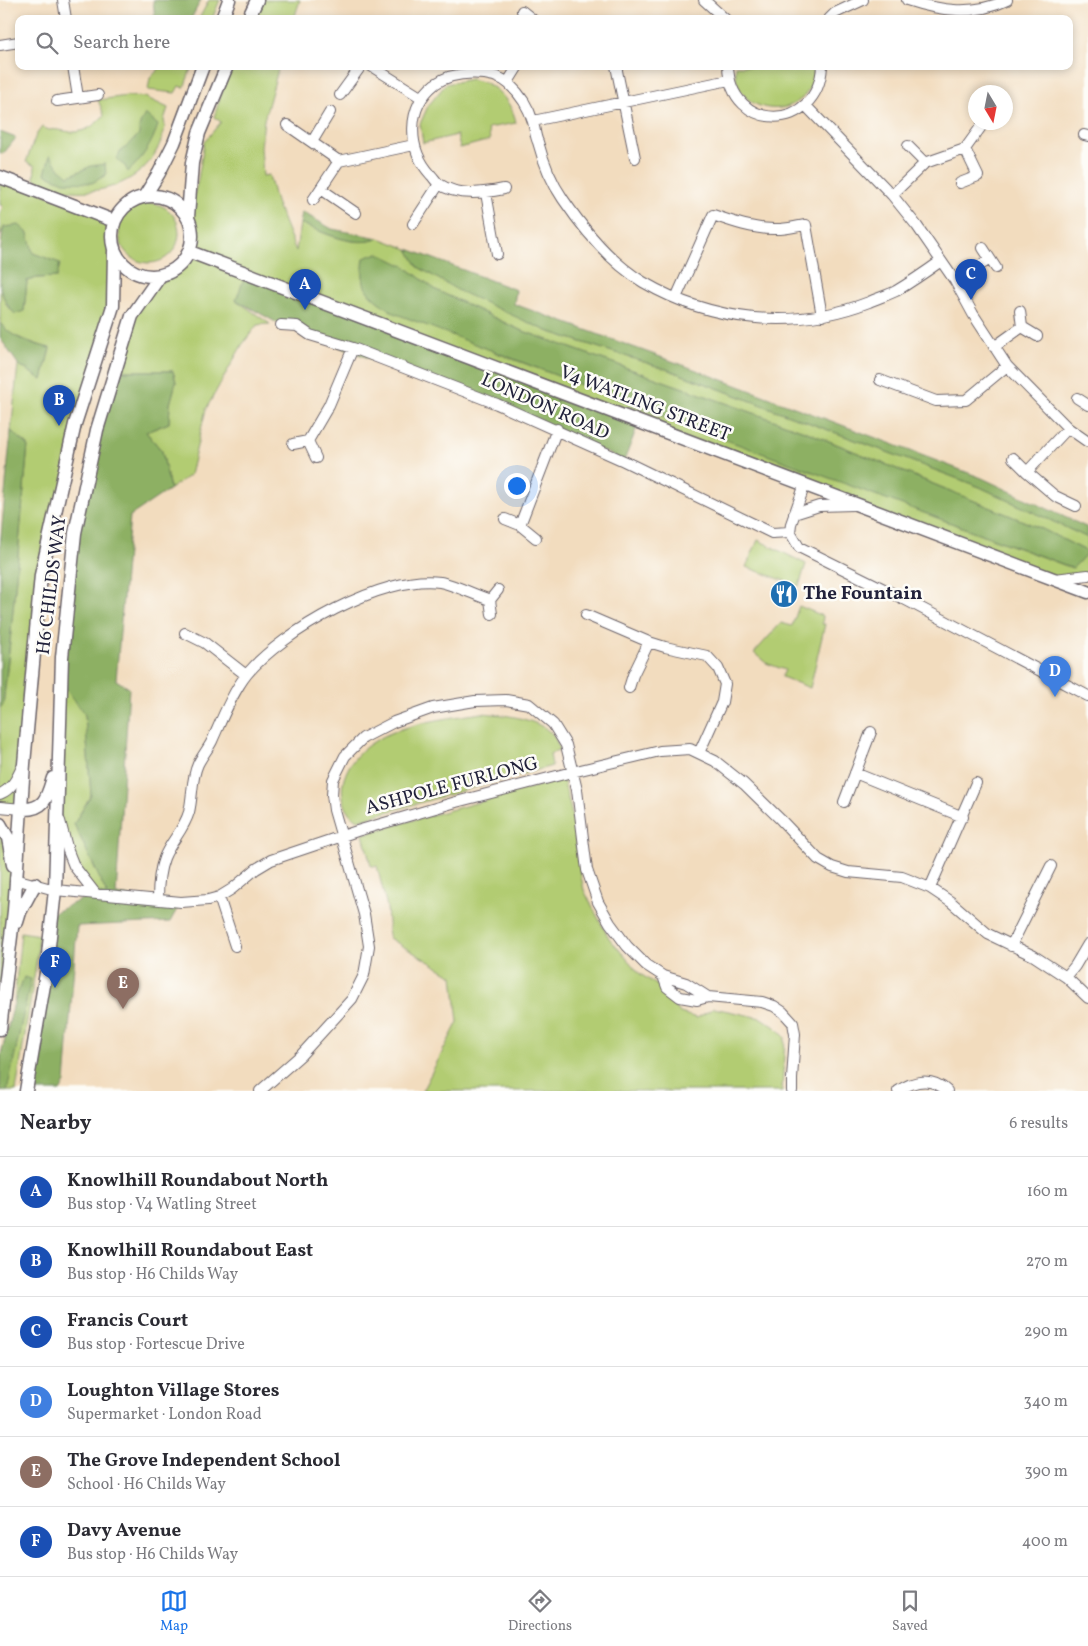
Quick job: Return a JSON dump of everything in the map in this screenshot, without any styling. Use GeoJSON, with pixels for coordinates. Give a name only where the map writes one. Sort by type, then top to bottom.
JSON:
{"type":"FeatureCollection","features":[{"type":"Feature","properties":{"kind":"street"},"geometry":{"type":"LineString","coordinates":[[62,0],[65,15]]}},
{"type":"Feature","properties":{"kind":"street"},"geometry":{"type":"LineString","coordinates":[[223,15],[229,0]]}},
{"type":"Feature","properties":{"kind":"street"},"geometry":{"type":"LineString","coordinates":[[250,15],[257,0]]}},
{"type":"Feature","properties":{"kind":"street"},"geometry":{"type":"LineString","coordinates":[[704,0],[721,15]]}},
{"type":"Feature","properties":{"kind":"street"},"geometry":{"type":"LineString","coordinates":[[833,15],[863,0]]}},
{"type":"Feature","properties":{"kind":"street"},"geometry":{"type":"LineString","coordinates":[[906,0],[931,8],[966,11],[996,5],[1007,0]]}},
{"type":"Feature","properties":{"kind":"street"},"geometry":{"type":"LineString","coordinates":[[522,11],[527,15]]}},
{"type":"Feature","properties":{"kind":"street"},"geometry":{"type":"LineString","coordinates":[[0,45],[15,43]]}},
{"type":"Feature","properties":{"kind":"street"},"geometry":{"type":"LineString","coordinates":[[74,70],[78,97]]}},
{"type":"Feature","properties":{"kind":"street"},"geometry":{"type":"LineString","coordinates":[[144,197],[174,143],[202,70]]}},
{"type":"Feature","properties":{"kind":"street"},"geometry":{"type":"LineString","coordinates":[[188,217],[192,163],[199,133],[224,70]]}},
{"type":"Feature","properties":{"kind":"street"},"geometry":{"type":"LineString","coordinates":[[340,95],[358,70]]}},
{"type":"Feature","properties":{"kind":"street"},"geometry":{"type":"LineString","coordinates":[[376,70],[422,98]]}},
{"type":"Feature","properties":{"kind":"street"},"geometry":{"type":"LineString","coordinates":[[504,189],[486,193],[463,193],[439,184],[421,164],[414,145],[413,118],[422,98],[436,83],[460,70],[485,74],[508,82],[519,94],[533,121],[537,141],[561,197],[587,232],[613,260],[642,281],[676,298],[710,310],[744,318],[782,319],[822,316],[856,307],[895,292],[941,261]]}},
{"type":"Feature","properties":{"kind":"street"},"geometry":{"type":"LineString","coordinates":[[508,82],[516,70]]}},
{"type":"Feature","properties":{"kind":"street"},"geometry":{"type":"LineString","coordinates":[[617,70],[635,158]]}},
{"type":"Feature","properties":{"kind":"street"},"geometry":{"type":"LineString","coordinates":[[728,70],[728,80],[735,95],[746,107],[760,115],[776,117],[792,114],[806,106],[816,94],[821,80],[822,70]]}},
{"type":"Feature","properties":{"kind":"street"},"geometry":{"type":"LineString","coordinates":[[533,121],[728,80]]}},
{"type":"Feature","properties":{"kind":"street"},"geometry":{"type":"LineString","coordinates":[[57,101],[98,95]]}},
{"type":"Feature","properties":{"kind":"street"},"geometry":{"type":"LineString","coordinates":[[806,106],[892,196],[917,226],[955,281],[1007,366],[1068,428],[1088,442]]}},
{"type":"Feature","properties":{"kind":"street"},"geometry":{"type":"LineString","coordinates":[[312,142],[330,112]]}},
{"type":"Feature","properties":{"kind":"street"},"geometry":{"type":"LineString","coordinates":[[287,125],[339,161]]}},
{"type":"Feature","properties":{"kind":"street"},"geometry":{"type":"LineString","coordinates":[[892,196],[925,164],[965,149],[979,130]]}},
{"type":"Feature","properties":{"kind":"street"},"geometry":{"type":"LineString","coordinates":[[313,200],[339,161],[414,145]]}},
{"type":"Feature","properties":{"kind":"street"},"geometry":{"type":"LineString","coordinates":[[908,146],[925,164]]}},
{"type":"Feature","properties":{"kind":"street"},"geometry":{"type":"LineString","coordinates":[[960,183],[978,176],[965,149]]}},
{"type":"Feature","properties":{"kind":"street"},"geometry":{"type":"LineString","coordinates":[[0,177],[114,221]]}},
{"type":"Feature","properties":{"kind":"street"},"geometry":{"type":"LineString","coordinates":[[413,224],[439,184]]}},
{"type":"Feature","properties":{"kind":"street"},"geometry":{"type":"LineString","coordinates":[[321,189],[356,213]]}},
{"type":"Feature","properties":{"kind":"street"},"geometry":{"type":"LineString","coordinates":[[486,193],[497,254]]}},
{"type":"Feature","properties":{"kind":"street"},"geometry":{"type":"LineString","coordinates":[[157,196],[169,200],[180,207],[188,217],[192,228],[190,252],[182,263],[170,273],[160,276],[149,277],[133,272],[120,261],[114,252],[112,239],[114,221],[121,210],[131,202],[144,197],[157,196]]}},
{"type":"Feature","properties":{"kind":"street"},"geometry":{"type":"LineString","coordinates":[[676,298],[713,215],[734,223],[756,228],[776,230],[806,225],[822,316]]}},
{"type":"Feature","properties":{"kind":"street"},"geometry":{"type":"LineString","coordinates":[[955,281],[993,264],[983,248]]}},
{"type":"Feature","properties":{"kind":"street","name":"H6 CHILDS WAY"},"geometry":{"type":"LineString","coordinates":[[0,1029],[10,944],[17,912],[15,879],[41,575],[73,434],[113,306],[114,252]]}},
{"type":"Feature","properties":{"kind":"street","name":"V4 WATLING STREET"},"geometry":{"type":"LineString","coordinates":[[190,252],[1088,592]]}},
{"type":"Feature","properties":{"kind":"street","name":"H6 CHILDS WAY"},"geometry":{"type":"LineString","coordinates":[[26,1091],[44,983],[56,890],[62,657],[75,533],[97,430],[132,316],[160,276]]}},
{"type":"Feature","properties":{"kind":"street"},"geometry":{"type":"LineString","coordinates":[[1020,311],[1022,327]]}},
{"type":"Feature","properties":{"kind":"street","name":"LONDON ROAD"},"geometry":{"type":"LineString","coordinates":[[281,325],[297,326],[310,335],[353,348],[497,404],[557,429],[772,533],[790,532]]}},
{"type":"Feature","properties":{"kind":"street"},"geometry":{"type":"LineString","coordinates":[[994,347],[1022,327]]}},
{"type":"Feature","properties":{"kind":"street"},"geometry":{"type":"LineString","coordinates":[[1022,327],[1037,336]]}},
{"type":"Feature","properties":{"kind":"street"},"geometry":{"type":"LineString","coordinates":[[293,444],[308,441],[329,405],[353,348]]}},
{"type":"Feature","properties":{"kind":"street"},"geometry":{"type":"LineString","coordinates":[[880,380],[936,401],[966,400],[1007,366]]}},
{"type":"Feature","properties":{"kind":"street"},"geometry":{"type":"LineString","coordinates":[[1077,398],[1088,405]]}},
{"type":"Feature","properties":{"kind":"street"},"geometry":{"type":"LineString","coordinates":[[1027,472],[1068,428]]}},
{"type":"Feature","properties":{"kind":"street"},"geometry":{"type":"LineString","coordinates":[[520,525],[557,429]]}},
{"type":"Feature","properties":{"kind":"street"},"geometry":{"type":"LineString","coordinates":[[308,441],[316,458]]}},
{"type":"Feature","properties":{"kind":"street"},"geometry":{"type":"LineString","coordinates":[[1013,458],[1055,496],[1076,506]]}},
{"type":"Feature","properties":{"kind":"street"},"geometry":{"type":"LineString","coordinates":[[805,484],[794,514],[790,532],[799,547],[904,599],[1088,696]]}},
{"type":"Feature","properties":{"kind":"street"},"geometry":{"type":"LineString","coordinates":[[794,514],[819,506],[858,504]]}},
{"type":"Feature","properties":{"kind":"street"},"geometry":{"type":"LineString","coordinates":[[505,519],[520,525],[536,538]]}},
{"type":"Feature","properties":{"kind":"street"},"geometry":{"type":"LineString","coordinates":[[1054,579],[1088,575]]}},
{"type":"Feature","properties":{"kind":"street"},"geometry":{"type":"LineString","coordinates":[[158,899],[158,886],[164,858],[182,829],[189,812],[193,780],[198,764],[212,742],[219,722],[246,675],[277,644],[315,619],[351,602],[387,589],[422,582],[441,582],[490,600]]}},
{"type":"Feature","properties":{"kind":"street"},"geometry":{"type":"LineString","coordinates":[[492,614],[490,600],[498,590]]}},
{"type":"Feature","properties":{"kind":"street"},"geometry":{"type":"LineString","coordinates":[[586,615],[649,642],[707,656],[718,668],[725,684],[722,702],[699,753]]}},
{"type":"Feature","properties":{"kind":"street"},"geometry":{"type":"LineString","coordinates":[[185,633],[205,643],[246,675]]}},
{"type":"Feature","properties":{"kind":"street"},"geometry":{"type":"LineString","coordinates":[[629,688],[632,675],[649,642]]}},
{"type":"Feature","properties":{"kind":"street"},"geometry":{"type":"LineString","coordinates":[[260,1091],[301,1055],[352,999],[364,975],[369,946],[364,914],[334,810],[333,780],[345,756],[363,738],[394,722],[426,710],[475,701],[506,700],[529,704],[553,724],[566,745],[576,790],[584,856],[598,902],[627,946],[646,965],[663,976],[686,983],[708,997]]}},
{"type":"Feature","properties":{"kind":"street"},"geometry":{"type":"LineString","coordinates":[[844,802],[871,732]]}},
{"type":"Feature","properties":{"kind":"street","name":"ASHPOLE FURLONG"},"geometry":{"type":"LineString","coordinates":[[15,879],[56,890],[194,901],[219,897],[256,869],[272,860],[342,835],[456,802],[572,772],[660,751],[690,749],[715,761],[744,784],[818,858],[832,867],[848,872],[902,877],[930,888],[988,934],[1034,956],[1066,977],[1088,998]]}},
{"type":"Feature","properties":{"kind":"street"},"geometry":{"type":"LineString","coordinates":[[0,807],[33,810],[42,804],[48,796],[58,763]]}},
{"type":"Feature","properties":{"kind":"street"},"geometry":{"type":"LineString","coordinates":[[0,794],[7,792],[24,764]]}},
{"type":"Feature","properties":{"kind":"street"},"geometry":{"type":"LineString","coordinates":[[855,773],[963,817]]}},
{"type":"Feature","properties":{"kind":"street"},"geometry":{"type":"LineString","coordinates":[[930,888],[963,817],[976,783]]}},
{"type":"Feature","properties":{"kind":"street"},"geometry":{"type":"LineString","coordinates":[[57,807],[68,851],[74,866],[95,893]]}},
{"type":"Feature","properties":{"kind":"street"},"geometry":{"type":"LineString","coordinates":[[0,824],[8,838],[15,879]]}},
{"type":"Feature","properties":{"kind":"street"},"geometry":{"type":"LineString","coordinates":[[1011,946],[1051,866]]}},
{"type":"Feature","properties":{"kind":"street"},"geometry":{"type":"LineString","coordinates":[[17,912],[35,884]]}},
{"type":"Feature","properties":{"kind":"street"},"geometry":{"type":"LineString","coordinates":[[219,897],[234,946]]}},
{"type":"Feature","properties":{"kind":"street"},"geometry":{"type":"LineString","coordinates":[[1066,977],[1088,944]]}},
{"type":"Feature","properties":{"kind":"street"},"geometry":{"type":"LineString","coordinates":[[663,976],[667,987],[680,997],[697,1000],[708,997],[762,1002],[774,1006],[789,1018],[793,1022],[795,1034],[792,1091]]}},
{"type":"Feature","properties":{"kind":"street"},"geometry":{"type":"LineString","coordinates":[[898,1091],[908,1084],[924,1081],[937,1083],[947,1091]]}},
{"type":"Feature","properties":{"kind":"green space"},"geometry":{"type":"Polygon","coordinates":[[[153,0],[201,0],[193,15],[155,15],[153,0]]]}},
{"type":"Feature","properties":{"kind":"green space"},"geometry":{"type":"Polygon","coordinates":[[[209,0],[220,0],[214,15],[201,15],[209,0]]]}},
{"type":"Feature","properties":{"kind":"green space"},"geometry":{"type":"Polygon","coordinates":[[[257,0],[300,0],[295,15],[250,15],[257,0]]]}},
{"type":"Feature","properties":{"kind":"green space"},"geometry":{"type":"Polygon","coordinates":[[[158,70],[191,70],[184,88],[179,86],[175,93],[148,90],[150,78],[158,70]]]}},
{"type":"Feature","properties":{"kind":"green space"},"geometry":{"type":"Polygon","coordinates":[[[229,70],[278,70],[264,120],[261,147],[263,176],[269,175],[276,202],[296,251],[300,223],[339,238],[360,242],[379,238],[408,249],[418,267],[547,331],[669,370],[980,487],[1088,538],[1088,552],[1088,575],[1054,579],[805,484],[240,291],[236,300],[270,324],[257,325],[242,345],[206,409],[190,475],[170,489],[162,451],[146,432],[169,423],[170,404],[176,382],[173,371],[123,371],[117,364],[132,316],[160,276],[170,273],[182,263],[190,252],[192,228],[188,217],[198,180],[204,142],[221,122],[214,117],[229,70]],[[404,266],[494,352],[1072,568],[1088,552],[1040,528],[807,432],[520,330],[436,290],[404,266]]]}},
{"type":"Feature","properties":{"kind":"green space"},"geometry":{"type":"Polygon","coordinates":[[[736,70],[813,70],[811,85],[801,99],[788,106],[773,108],[758,105],[745,97],[737,84],[736,70]]]}},
{"type":"Feature","properties":{"kind":"green space"},"geometry":{"type":"Polygon","coordinates":[[[471,79],[487,84],[500,93],[510,107],[516,123],[488,128],[490,140],[460,148],[457,135],[423,143],[420,124],[428,106],[446,84],[471,79]]]}},
{"type":"Feature","properties":{"kind":"green space"},"geometry":{"type":"Polygon","coordinates":[[[127,96],[145,97],[168,108],[160,143],[150,161],[142,170],[121,183],[97,190],[71,191],[34,179],[35,166],[26,162],[36,135],[42,127],[49,130],[82,131],[96,123],[104,115],[98,100],[127,96]]]}},
{"type":"Feature","properties":{"kind":"green space"},"geometry":{"type":"Polygon","coordinates":[[[145,114],[158,125],[146,151],[128,172],[125,166],[117,160],[120,151],[128,146],[139,134],[140,124],[145,114]]]}},
{"type":"Feature","properties":{"kind":"green space"},"geometry":{"type":"Polygon","coordinates":[[[0,132],[16,138],[3,154],[0,153],[0,132]]]}},
{"type":"Feature","properties":{"kind":"green space"},"geometry":{"type":"Polygon","coordinates":[[[50,155],[58,167],[69,176],[91,166],[105,164],[106,175],[92,183],[64,182],[45,174],[50,155]]]}},
{"type":"Feature","properties":{"kind":"green space"},"geometry":{"type":"Polygon","coordinates":[[[0,177],[114,221],[112,239],[114,252],[113,306],[41,575],[22,809],[0,807],[0,708],[3,705],[11,632],[28,445],[11,431],[18,364],[42,380],[50,349],[9,334],[0,323],[0,286],[7,306],[15,314],[24,310],[27,281],[37,278],[56,277],[60,264],[32,253],[28,233],[4,227],[0,236],[0,213],[3,206],[0,205],[0,177]]]}},
{"type":"Feature","properties":{"kind":"green space"},"geometry":{"type":"Polygon","coordinates":[[[143,203],[155,203],[166,208],[174,216],[179,227],[177,245],[166,258],[155,263],[143,263],[132,258],[124,250],[119,239],[119,227],[124,216],[132,208],[143,203]]]}},
{"type":"Feature","properties":{"kind":"green space"},"geometry":{"type":"Polygon","coordinates":[[[302,212],[332,229],[379,238],[360,242],[329,235],[300,223],[302,212]]]}},
{"type":"Feature","properties":{"kind":"green space"},"geometry":{"type":"Polygon","coordinates":[[[19,225],[28,233],[33,253],[60,263],[57,277],[37,278],[27,281],[24,311],[15,314],[6,302],[1,290],[0,256],[4,227],[19,225]]]}},
{"type":"Feature","properties":{"kind":"green space"},"geometry":{"type":"Polygon","coordinates":[[[408,249],[516,290],[514,304],[691,368],[982,478],[1088,528],[1088,538],[980,487],[669,370],[547,331],[459,291],[418,267],[408,249]]]}},
{"type":"Feature","properties":{"kind":"green space"},"geometry":{"type":"Polygon","coordinates":[[[378,253],[404,266],[436,290],[520,330],[807,432],[1040,528],[1088,552],[1073,568],[675,421],[394,313],[372,297],[365,286],[363,278],[364,258],[378,253]]]}},
{"type":"Feature","properties":{"kind":"green space"},"geometry":{"type":"Polygon","coordinates":[[[246,273],[639,422],[624,461],[557,429],[281,325],[236,300],[246,273]]]}},
{"type":"Feature","properties":{"kind":"green space"},"geometry":{"type":"Polygon","coordinates":[[[0,323],[16,337],[50,348],[42,380],[18,364],[0,338],[0,323]]]}},
{"type":"Feature","properties":{"kind":"green space"},"geometry":{"type":"Polygon","coordinates":[[[123,371],[173,371],[176,382],[170,404],[169,423],[146,432],[162,451],[170,489],[130,516],[116,680],[129,688],[116,895],[181,902],[170,922],[77,926],[65,1083],[60,1091],[26,1091],[53,913],[95,893],[107,894],[74,824],[91,795],[85,715],[61,681],[75,533],[112,381],[123,371]]]}},
{"type":"Feature","properties":{"kind":"green space"},"geometry":{"type":"Polygon","coordinates":[[[11,431],[28,445],[11,632],[3,705],[0,708],[0,546],[11,431]]]}},
{"type":"Feature","properties":{"kind":"green space"},"geometry":{"type":"Polygon","coordinates":[[[758,540],[806,564],[799,586],[746,567],[758,540]]]}},
{"type":"Feature","properties":{"kind":"green space"},"geometry":{"type":"Polygon","coordinates":[[[799,606],[823,616],[822,624],[825,624],[810,688],[782,677],[785,670],[766,663],[754,653],[781,623],[792,626],[799,606]]]}},
{"type":"Feature","properties":{"kind":"green space"},"geometry":{"type":"Polygon","coordinates":[[[61,681],[85,714],[91,795],[74,824],[108,894],[95,893],[74,866],[57,807],[61,681]]]}},
{"type":"Feature","properties":{"kind":"green space"},"geometry":{"type":"Polygon","coordinates":[[[482,713],[526,720],[552,733],[560,749],[550,754],[552,766],[358,820],[349,813],[343,799],[343,783],[351,764],[363,749],[380,738],[421,723],[482,713]]]}},
{"type":"Feature","properties":{"kind":"green space"},"geometry":{"type":"Polygon","coordinates":[[[563,779],[571,810],[584,890],[609,938],[639,973],[661,988],[680,1013],[697,1018],[714,1008],[761,1018],[775,1027],[785,1037],[782,1091],[422,1091],[458,1022],[453,976],[389,938],[387,907],[377,866],[371,866],[363,834],[563,779]]]}},
{"type":"Feature","properties":{"kind":"green space"},"geometry":{"type":"Polygon","coordinates":[[[0,824],[15,879],[0,1029],[0,824]]]}},
{"type":"Feature","properties":{"kind":"green space"},"geometry":{"type":"Polygon","coordinates":[[[21,932],[39,935],[37,958],[16,1091],[0,1091],[0,1058],[14,1003],[21,932]]]}},
{"type":"Feature","properties":{"kind":"green space"},"geometry":{"type":"Polygon","coordinates":[[[24,977],[31,979],[7,1091],[0,1091],[1,1055],[14,1003],[24,977]]]}},
{"type":"Feature","properties":{"kind":"place","name":"Francis Court"},"geometry":{"type":"Point","coordinates":[971,300]}},
{"type":"Feature","properties":{"kind":"place","name":"Knowlhill Roundabout North"},"geometry":{"type":"Point","coordinates":[305,310]}},
{"type":"Feature","properties":{"kind":"place","name":"Knowlhill Roundabout East"},"geometry":{"type":"Point","coordinates":[59,426]}},
{"type":"Feature","properties":{"kind":"place","name":"The Fountain"},"geometry":{"type":"Point","coordinates":[784,594]}},
{"type":"Feature","properties":{"kind":"place","name":"Loughton Village Stores"},"geometry":{"type":"Point","coordinates":[1055,697]}},
{"type":"Feature","properties":{"kind":"place","name":"Davy Avenue"},"geometry":{"type":"Point","coordinates":[55,988]}},
{"type":"Feature","properties":{"kind":"place","name":"The Grove Independent School"},"geometry":{"type":"Point","coordinates":[123,1009]}}]}
